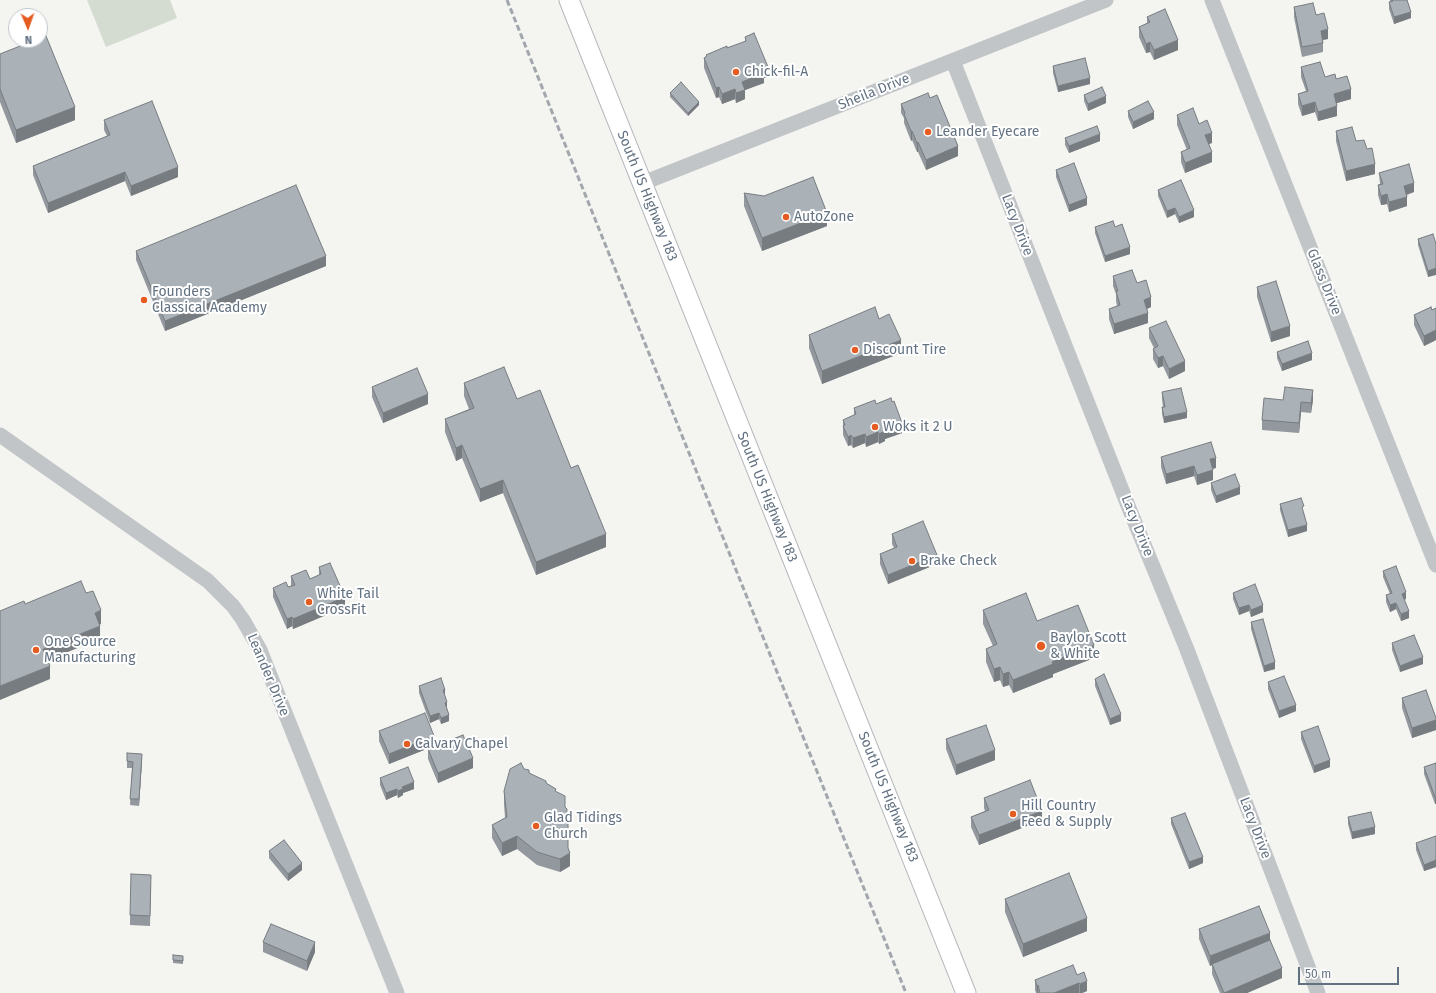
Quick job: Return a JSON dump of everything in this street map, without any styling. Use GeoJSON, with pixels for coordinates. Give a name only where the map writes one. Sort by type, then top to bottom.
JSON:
{"type":"FeatureCollection","features":[{"type":"Feature","properties":{"kind":"main road","name":"South US Highway 183"},"geometry":{"type":"LineString","coordinates":[[569,0],[966,993]]}},
{"type":"Feature","properties":{"kind":"street","name":"Sheila Drive"},"geometry":{"type":"LineString","coordinates":[[643,183],[1106,0]]}},
{"type":"Feature","properties":{"kind":"street","name":"Glass Drive"},"geometry":{"type":"LineString","coordinates":[[1212,0],[1436,565]]}},
{"type":"Feature","properties":{"kind":"street","name":"Lacy Drive"},"geometry":{"type":"LineString","coordinates":[[953,61],[1129,508],[1186,647],[1318,993]]}},
{"type":"Feature","properties":{"kind":"street","name":"Leander Drive"},"geometry":{"type":"LineString","coordinates":[[0,435],[208,581],[233,606],[243,620],[260,650],[397,993]]}},
{"type":"Feature","properties":{"kind":"shaded area"},"geometry":{"type":"Polygon","coordinates":[[[87,0],[170,0],[177,18],[106,47],[87,0]]]}},
{"type":"Feature","properties":{"kind":"building"},"geometry":{"type":"Polygon","coordinates":[[[1392,0],[1407,0],[1411,12],[1394,17],[1389,2],[1393,1],[1392,0]]]}},
{"type":"Feature","properties":{"kind":"building"},"geometry":{"type":"Polygon","coordinates":[[[1313,3],[1316,15],[1324,13],[1328,29],[1321,31],[1323,43],[1302,47],[1294,7],[1313,3]]]}},
{"type":"Feature","properties":{"kind":"building"},"geometry":{"type":"Polygon","coordinates":[[[1165,9],[1178,40],[1154,50],[1150,42],[1146,44],[1139,27],[1150,22],[1147,17],[1165,9]]]}},
{"type":"Feature","properties":{"kind":"building","name":"Chick-fil-A"},"geometry":{"type":"Polygon","coordinates":[[[754,33],[768,67],[762,69],[764,73],[742,82],[745,90],[736,93],[735,89],[722,94],[719,87],[716,88],[704,58],[707,56],[706,55],[727,46],[727,48],[746,41],[745,37],[754,33]]]}},
{"type":"Feature","properties":{"kind":"building"},"geometry":{"type":"Polygon","coordinates":[[[48,41],[75,107],[16,130],[0,89],[0,54],[15,48],[48,48],[48,41]]]}},
{"type":"Feature","properties":{"kind":"building"},"geometry":{"type":"Polygon","coordinates":[[[1085,58],[1090,78],[1058,86],[1053,66],[1085,58]]]}},
{"type":"Feature","properties":{"kind":"building"},"geometry":{"type":"Polygon","coordinates":[[[1320,62],[1325,77],[1335,74],[1336,79],[1347,76],[1351,89],[1334,94],[1337,106],[1318,112],[1315,102],[1302,106],[1298,94],[1308,91],[1301,67],[1320,62]]]}},
{"type":"Feature","properties":{"kind":"building"},"geometry":{"type":"Polygon","coordinates":[[[681,82],[699,102],[688,113],[670,93],[681,82]]]}},
{"type":"Feature","properties":{"kind":"building"},"geometry":{"type":"Polygon","coordinates":[[[1102,87],[1106,96],[1088,104],[1084,95],[1102,87]]]}},
{"type":"Feature","properties":{"kind":"building","name":"Leander Eyecare"},"geometry":{"type":"Polygon","coordinates":[[[928,93],[930,98],[937,95],[958,146],[926,160],[911,131],[901,104],[928,93]]]}},
{"type":"Feature","properties":{"kind":"building"},"geometry":{"type":"Polygon","coordinates":[[[152,101],[178,167],[131,186],[125,172],[48,203],[33,166],[110,135],[104,120],[152,101]]]}},
{"type":"Feature","properties":{"kind":"building"},"geometry":{"type":"Polygon","coordinates":[[[1148,101],[1154,112],[1133,122],[1128,111],[1148,101]]]}},
{"type":"Feature","properties":{"kind":"building"},"geometry":{"type":"Polygon","coordinates":[[[1193,108],[1199,124],[1207,120],[1212,133],[1205,135],[1212,152],[1185,163],[1181,152],[1190,148],[1177,115],[1193,108]]]}},
{"type":"Feature","properties":{"kind":"building"},"geometry":{"type":"Polygon","coordinates":[[[1097,126],[1100,134],[1069,146],[1065,138],[1097,126]]]}},
{"type":"Feature","properties":{"kind":"building"},"geometry":{"type":"Polygon","coordinates":[[[1352,127],[1356,141],[1364,140],[1367,149],[1372,148],[1375,164],[1346,171],[1336,131],[1352,127]]]}},
{"type":"Feature","properties":{"kind":"building"},"geometry":{"type":"Polygon","coordinates":[[[1074,163],[1087,198],[1069,205],[1056,170],[1074,163]]]}},
{"type":"Feature","properties":{"kind":"building"},"geometry":{"type":"Polygon","coordinates":[[[1409,164],[1414,183],[1404,186],[1407,197],[1389,202],[1387,194],[1381,196],[1378,185],[1383,184],[1379,173],[1409,164]]]}},
{"type":"Feature","properties":{"kind":"building","name":"AutoZone"},"geometry":{"type":"Polygon","coordinates":[[[813,177],[827,213],[762,238],[744,193],[764,196],[813,177]]]}},
{"type":"Feature","properties":{"kind":"building"},"geometry":{"type":"Polygon","coordinates":[[[1181,180],[1194,210],[1179,217],[1175,208],[1167,211],[1158,190],[1181,180]]]}},
{"type":"Feature","properties":{"kind":"building"},"geometry":{"type":"Polygon","coordinates":[[[296,185],[326,256],[165,321],[136,251],[296,185]]]}},
{"type":"Feature","properties":{"kind":"building"},"geometry":{"type":"Polygon","coordinates":[[[1113,221],[1115,227],[1122,224],[1130,247],[1105,256],[1095,227],[1113,221]]]}},
{"type":"Feature","properties":{"kind":"building"},"geometry":{"type":"Polygon","coordinates":[[[1433,234],[1436,244],[1436,268],[1428,271],[1418,239],[1433,234]]]}},
{"type":"Feature","properties":{"kind":"building"},"geometry":{"type":"Polygon","coordinates":[[[1132,270],[1137,283],[1146,280],[1151,297],[1144,300],[1148,313],[1114,324],[1109,309],[1120,305],[1116,291],[1118,291],[1113,276],[1132,270]]]}},
{"type":"Feature","properties":{"kind":"building"},"geometry":{"type":"Polygon","coordinates":[[[1276,281],[1290,326],[1271,332],[1257,287],[1276,281]]]}},
{"type":"Feature","properties":{"kind":"building","name":"Discount Tire"},"geometry":{"type":"Polygon","coordinates":[[[875,307],[879,319],[889,314],[901,340],[822,371],[809,335],[875,307]]]}},
{"type":"Feature","properties":{"kind":"building"},"geometry":{"type":"Polygon","coordinates":[[[1431,307],[1432,310],[1436,308],[1436,330],[1424,336],[1414,315],[1431,307]]]}},
{"type":"Feature","properties":{"kind":"building"},"geometry":{"type":"Polygon","coordinates":[[[1166,321],[1185,361],[1169,369],[1163,356],[1158,358],[1153,349],[1158,346],[1149,328],[1166,321]]]}},
{"type":"Feature","properties":{"kind":"building"},"geometry":{"type":"Polygon","coordinates":[[[1308,341],[1312,353],[1282,364],[1277,352],[1308,341]]]}},
{"type":"Feature","properties":{"kind":"building"},"geometry":{"type":"Polygon","coordinates":[[[504,367],[517,399],[540,390],[571,468],[578,465],[606,534],[536,562],[503,480],[480,489],[462,445],[456,448],[445,419],[474,408],[464,383],[504,367]]]}},
{"type":"Feature","properties":{"kind":"building"},"geometry":{"type":"Polygon","coordinates":[[[417,368],[428,394],[383,413],[372,387],[417,368]]]}},
{"type":"Feature","properties":{"kind":"building"},"geometry":{"type":"Polygon","coordinates":[[[1285,387],[1313,390],[1311,403],[1301,402],[1299,423],[1262,420],[1264,398],[1283,400],[1285,387]]]}},
{"type":"Feature","properties":{"kind":"building"},"geometry":{"type":"Polygon","coordinates":[[[1181,388],[1187,412],[1164,417],[1162,407],[1165,407],[1162,392],[1181,388]]]}},
{"type":"Feature","properties":{"kind":"building","name":"Woks it 2 U"},"geometry":{"type":"Polygon","coordinates":[[[891,398],[892,402],[894,401],[902,423],[879,434],[878,432],[866,437],[865,434],[853,438],[851,435],[848,437],[843,426],[845,425],[843,420],[856,414],[854,408],[875,400],[876,404],[891,398]]]}},
{"type":"Feature","properties":{"kind":"building"},"geometry":{"type":"Polygon","coordinates":[[[1211,442],[1216,458],[1210,459],[1213,470],[1197,475],[1194,466],[1166,474],[1161,457],[1211,442]]]}},
{"type":"Feature","properties":{"kind":"building"},"geometry":{"type":"Polygon","coordinates":[[[1235,474],[1240,487],[1216,496],[1211,483],[1235,474]]]}},
{"type":"Feature","properties":{"kind":"building"},"geometry":{"type":"Polygon","coordinates":[[[1301,498],[1307,525],[1288,530],[1280,504],[1301,498]]]}},
{"type":"Feature","properties":{"kind":"building","name":"Brake Check"},"geometry":{"type":"Polygon","coordinates":[[[923,521],[937,555],[888,575],[880,554],[897,547],[892,534],[923,521]]]}},
{"type":"Feature","properties":{"kind":"building","name":"White Tail CrossFit"},"geometry":{"type":"Polygon","coordinates":[[[330,563],[345,597],[293,619],[292,617],[287,619],[273,588],[286,582],[288,587],[295,585],[291,576],[306,570],[310,579],[321,574],[319,567],[330,563]]]}},
{"type":"Feature","properties":{"kind":"building"},"geometry":{"type":"Polygon","coordinates":[[[1396,566],[1406,592],[1402,594],[1409,611],[1401,614],[1396,603],[1390,605],[1386,595],[1392,593],[1383,571],[1396,566]]]}},
{"type":"Feature","properties":{"kind":"building","name":"One Source Manufacturing"},"geometry":{"type":"Polygon","coordinates":[[[81,581],[86,593],[93,591],[101,610],[95,613],[100,626],[43,649],[50,666],[0,686],[0,611],[24,601],[25,604],[81,581]]]}},
{"type":"Feature","properties":{"kind":"building"},"geometry":{"type":"Polygon","coordinates":[[[1255,584],[1263,605],[1251,610],[1249,605],[1239,608],[1233,593],[1255,584]]]}},
{"type":"Feature","properties":{"kind":"building","name":"Baylor Scott & White"},"geometry":{"type":"Polygon","coordinates":[[[1026,593],[1037,621],[1078,605],[1094,645],[1013,680],[1009,672],[1003,674],[1000,667],[994,669],[986,649],[997,644],[983,610],[1026,593]]]}},
{"type":"Feature","properties":{"kind":"building"},"geometry":{"type":"Polygon","coordinates":[[[1263,619],[1275,662],[1264,666],[1251,622],[1263,619]]]}},
{"type":"Feature","properties":{"kind":"building"},"geometry":{"type":"Polygon","coordinates":[[[1414,635],[1423,657],[1400,666],[1392,643],[1414,635]]]}},
{"type":"Feature","properties":{"kind":"building"},"geometry":{"type":"Polygon","coordinates":[[[1104,674],[1121,714],[1110,719],[1095,679],[1104,674]]]}},
{"type":"Feature","properties":{"kind":"building"},"geometry":{"type":"Polygon","coordinates":[[[1284,676],[1296,705],[1279,711],[1268,682],[1284,676]]]}},
{"type":"Feature","properties":{"kind":"building"},"geometry":{"type":"Polygon","coordinates":[[[441,678],[447,702],[445,703],[449,715],[441,718],[439,713],[430,716],[419,686],[441,678]]]}},
{"type":"Feature","properties":{"kind":"building"},"geometry":{"type":"Polygon","coordinates":[[[1426,690],[1436,720],[1412,728],[1402,698],[1426,690]]]}},
{"type":"Feature","properties":{"kind":"building"},"geometry":{"type":"Polygon","coordinates":[[[425,713],[434,736],[389,754],[379,731],[425,713]]]}},
{"type":"Feature","properties":{"kind":"building"},"geometry":{"type":"Polygon","coordinates":[[[986,725],[995,750],[956,765],[946,739],[986,725]]]}},
{"type":"Feature","properties":{"kind":"building"},"geometry":{"type":"Polygon","coordinates":[[[1318,726],[1330,760],[1314,766],[1301,732],[1318,726]]]}},
{"type":"Feature","properties":{"kind":"building"},"geometry":{"type":"Polygon","coordinates":[[[463,735],[473,758],[438,773],[428,749],[463,735]]]}},
{"type":"Feature","properties":{"kind":"building"},"geometry":{"type":"Polygon","coordinates":[[[127,753],[142,754],[139,799],[130,799],[133,762],[127,761],[127,753]]]}},
{"type":"Feature","properties":{"kind":"building","name":"Glad Tidings Church"},"geometry":{"type":"Polygon","coordinates":[[[521,763],[524,769],[529,770],[529,773],[546,781],[546,783],[556,789],[555,791],[565,796],[565,807],[567,809],[566,820],[568,821],[568,848],[570,853],[560,859],[537,852],[517,836],[502,843],[492,825],[507,817],[504,791],[510,769],[521,763]]]}},
{"type":"Feature","properties":{"kind":"building"},"geometry":{"type":"Polygon","coordinates":[[[1436,763],[1436,797],[1435,797],[1424,767],[1436,763]]]}},
{"type":"Feature","properties":{"kind":"building"},"geometry":{"type":"Polygon","coordinates":[[[408,767],[414,782],[402,787],[403,789],[398,791],[397,789],[386,793],[380,778],[408,767]]]}},
{"type":"Feature","properties":{"kind":"building","name":"Hill Country Feed & Supply"},"geometry":{"type":"Polygon","coordinates":[[[1030,780],[1042,811],[979,835],[971,817],[989,810],[984,798],[1030,780]]]}},
{"type":"Feature","properties":{"kind":"building"},"geometry":{"type":"Polygon","coordinates":[[[1371,812],[1375,827],[1352,832],[1348,817],[1371,812]]]}},
{"type":"Feature","properties":{"kind":"building"},"geometry":{"type":"Polygon","coordinates":[[[1185,813],[1203,857],[1189,862],[1171,818],[1185,813]]]}},
{"type":"Feature","properties":{"kind":"building"},"geometry":{"type":"Polygon","coordinates":[[[1436,836],[1436,860],[1424,865],[1416,843],[1436,836]]]}},
{"type":"Feature","properties":{"kind":"building"},"geometry":{"type":"Polygon","coordinates":[[[284,840],[302,863],[288,874],[269,851],[284,840]]]}},
{"type":"Feature","properties":{"kind":"building"},"geometry":{"type":"Polygon","coordinates":[[[1069,873],[1087,918],[1023,944],[1005,899],[1069,873]]]}},
{"type":"Feature","properties":{"kind":"building"},"geometry":{"type":"Polygon","coordinates":[[[131,874],[151,875],[150,916],[130,915],[131,874]]]}},
{"type":"Feature","properties":{"kind":"building"},"geometry":{"type":"Polygon","coordinates":[[[1259,906],[1270,933],[1210,956],[1199,929],[1259,906]]]}},
{"type":"Feature","properties":{"kind":"building"},"geometry":{"type":"Polygon","coordinates":[[[271,924],[315,942],[307,961],[263,942],[271,924]]]}},
{"type":"Feature","properties":{"kind":"building"},"geometry":{"type":"Polygon","coordinates":[[[1270,940],[1282,968],[1224,993],[1212,964],[1270,940]]]}},
{"type":"Feature","properties":{"kind":"building"},"geometry":{"type":"Polygon","coordinates":[[[173,955],[183,956],[183,961],[173,960],[173,955]]]}},
{"type":"Feature","properties":{"kind":"building"},"geometry":{"type":"Polygon","coordinates":[[[1073,965],[1077,975],[1084,972],[1087,981],[1054,993],[1040,993],[1035,980],[1073,965]]]}},
{"type":"Feature","properties":{"kind":"railway"},"geometry":{"type":"LineString","coordinates":[[507,0],[906,993]]}},
{"type":"Feature","properties":{"kind":"place","name":"Chick-fil-A"},"geometry":{"type":"Point","coordinates":[736,72]}},
{"type":"Feature","properties":{"kind":"place","name":"Leander Eyecare"},"geometry":{"type":"Point","coordinates":[928,132]}},
{"type":"Feature","properties":{"kind":"place","name":"AutoZone"},"geometry":{"type":"Point","coordinates":[786,217]}},
{"type":"Feature","properties":{"kind":"place","name":"Founders Classical Academy"},"geometry":{"type":"Point","coordinates":[144,300]}},
{"type":"Feature","properties":{"kind":"place","name":"Discount Tire"},"geometry":{"type":"Point","coordinates":[855,350]}},
{"type":"Feature","properties":{"kind":"place","name":"Woks it 2 U"},"geometry":{"type":"Point","coordinates":[875,427]}},
{"type":"Feature","properties":{"kind":"place","name":"Brake Check"},"geometry":{"type":"Point","coordinates":[912,561]}},
{"type":"Feature","properties":{"kind":"place","name":"White Tail CrossFit"},"geometry":{"type":"Point","coordinates":[309,602]}},
{"type":"Feature","properties":{"kind":"place","name":"Baylor Scott & White"},"geometry":{"type":"Point","coordinates":[1041,646]}},
{"type":"Feature","properties":{"kind":"place","name":"One Source Manufacturing"},"geometry":{"type":"Point","coordinates":[36,650]}},
{"type":"Feature","properties":{"kind":"place","name":"Calvary Chapel"},"geometry":{"type":"Point","coordinates":[407,744]}},
{"type":"Feature","properties":{"kind":"place","name":"Hill Country Feed & Supply"},"geometry":{"type":"Point","coordinates":[1013,814]}},
{"type":"Feature","properties":{"kind":"place","name":"Glad Tidings Church"},"geometry":{"type":"Point","coordinates":[536,826]}}]}
